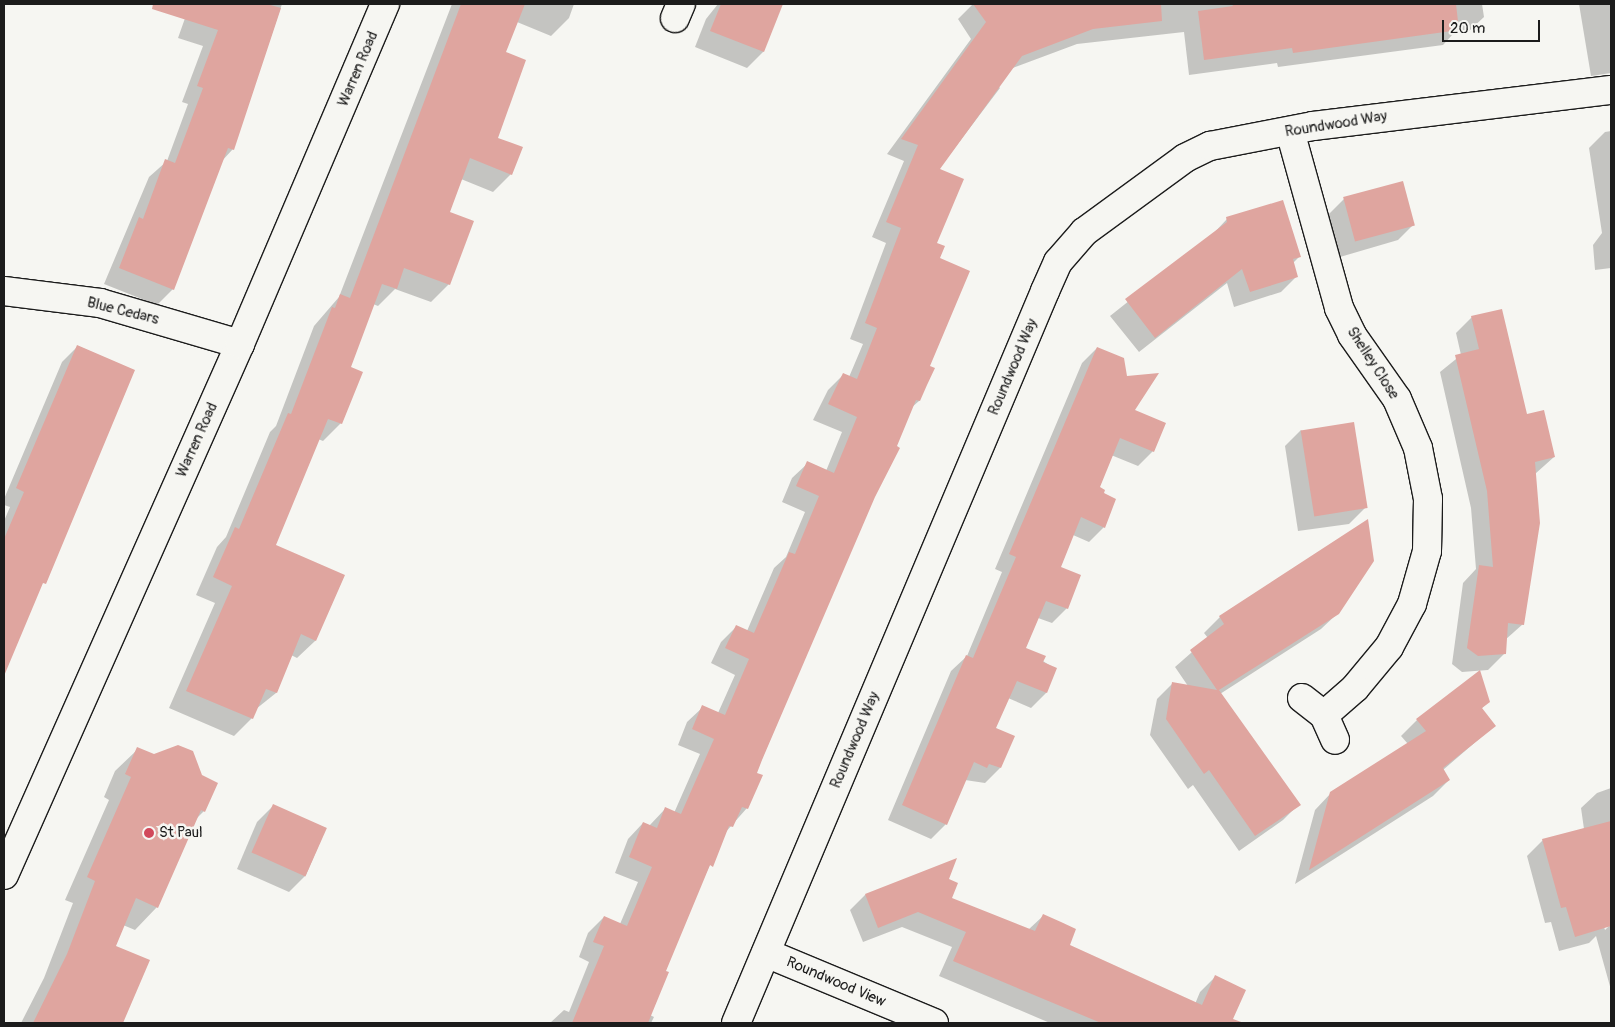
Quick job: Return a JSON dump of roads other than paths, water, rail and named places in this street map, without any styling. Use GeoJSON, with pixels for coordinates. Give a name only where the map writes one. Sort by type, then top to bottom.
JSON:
{"type":"FeatureCollection","features":[{"type":"Feature","properties":{"kind":"street","name":"Warren Road"},"geometry":{"type":"LineString","coordinates":[[4,875],[240,344],[385,4]]}},
{"type":"Feature","properties":{"kind":"street","name":"Roundwood Way"},"geometry":{"type":"LineString","coordinates":[[736,1023],[1058,262],[1084,232],[1185,158],[1210,146],[1290,131],[1611,90]]}},
{"type":"Feature","properties":{"kind":"street","name":"Shelley Close"},"geometry":{"type":"LineString","coordinates":[[1290,131],[1339,308],[1352,336],[1397,399],[1418,448],[1428,499],[1427,551],[1412,604],[1390,647],[1355,688],[1330,728],[1302,698]]}},
{"type":"Feature","properties":{"kind":"street","name":"Blue Cedars"},"geometry":{"type":"LineString","coordinates":[[4,291],[100,303],[240,344]]}},
{"type":"Feature","properties":{"kind":"street","name":"Roundwood View"},"geometry":{"type":"LineString","coordinates":[[766,953],[934,1023]]}},
{"type":"Feature","properties":{"kind":"place","name":"St Paul"},"geometry":{"type":"Point","coordinates":[149,833]}}]}
